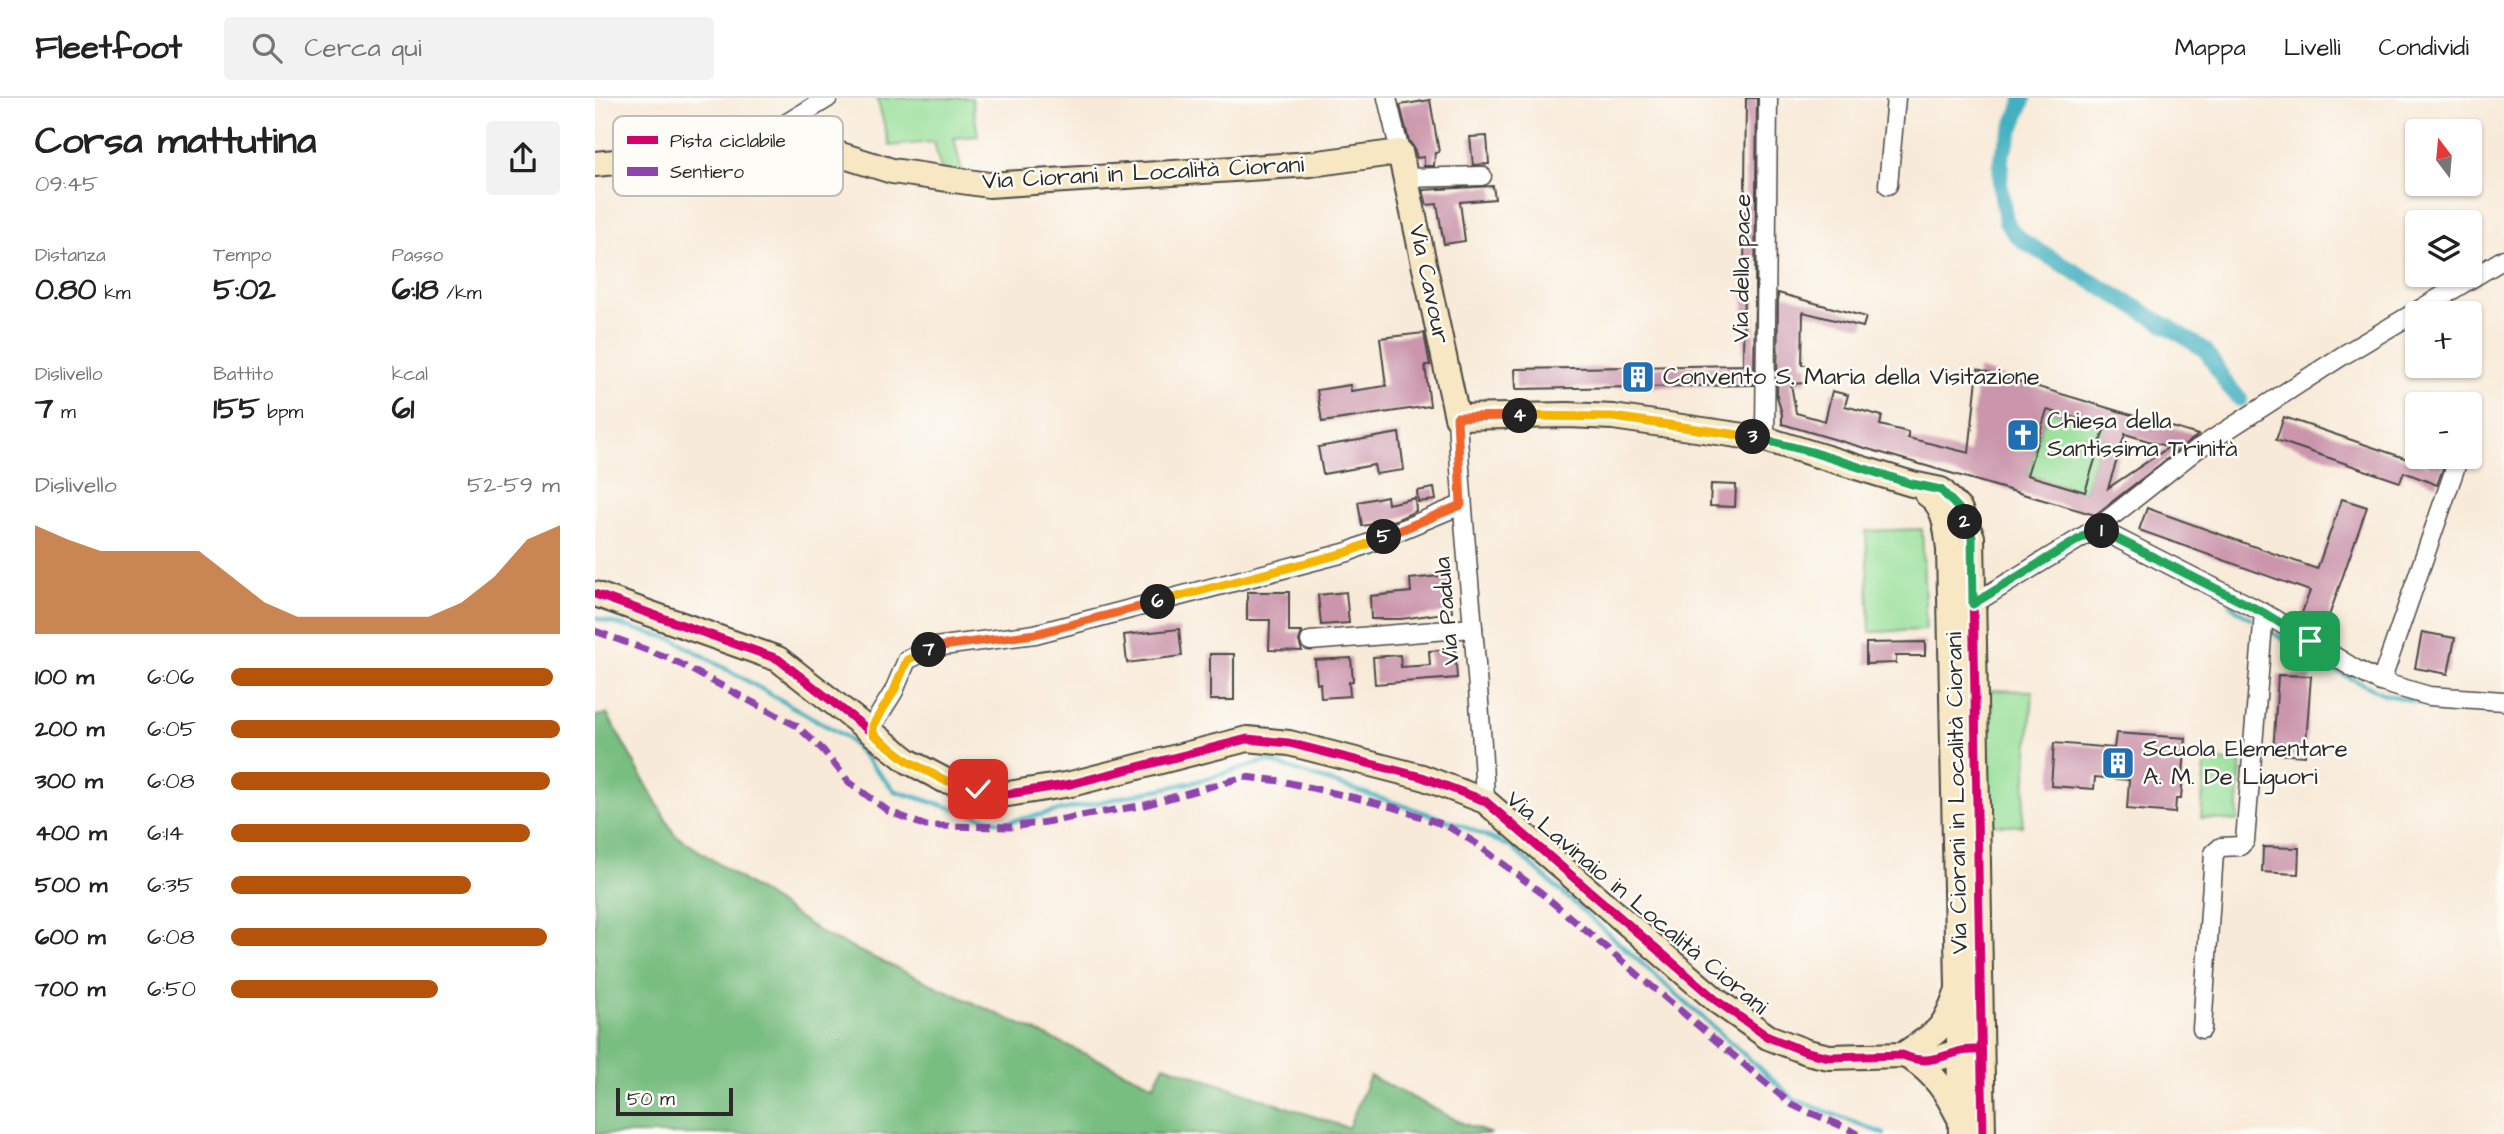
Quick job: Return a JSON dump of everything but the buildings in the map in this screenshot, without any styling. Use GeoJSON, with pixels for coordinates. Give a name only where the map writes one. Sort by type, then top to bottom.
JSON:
{"type":"FeatureCollection","features":[{"type":"Feature","properties":{"kind":"street"},"geometry":{"type":"LineString","coordinates":[[798,116],[828,98]]}},
{"type":"Feature","properties":{"kind":"street"},"geometry":{"type":"LineString","coordinates":[[1389,98],[1401,152]]}},
{"type":"Feature","properties":{"kind":"street","name":"Via della pace"},"geometry":{"type":"LineString","coordinates":[[1765,439],[1768,98]]}},
{"type":"Feature","properties":{"kind":"street"},"geometry":{"type":"LineString","coordinates":[[1888,185],[1896,98]]}},
{"type":"Feature","properties":{"kind":"street","name":"Via Ciorani in Località Ciorani"},"geometry":{"type":"LineString","coordinates":[[843,156],[892,172],[989,185],[1311,164],[1401,152]]}},
{"type":"Feature","properties":{"kind":"street","name":"Via Cavour"},"geometry":{"type":"LineString","coordinates":[[1401,152],[1457,417]]}},
{"type":"Feature","properties":{"kind":"street","name":"Via Ciorani in Località Ciorani"},"geometry":{"type":"LineString","coordinates":[[595,164],[613,162]]}},
{"type":"Feature","properties":{"kind":"street"},"geometry":{"type":"LineString","coordinates":[[1407,178],[1482,176]]}},
{"type":"Feature","properties":{"kind":"street"},"geometry":{"type":"LineString","coordinates":[[1962,604],[2097,528],[2196,450],[2342,356],[2504,258]]}},
{"type":"Feature","properties":{"kind":"street"},"geometry":{"type":"LineString","coordinates":[[1457,417],[1613,417],[1765,439]]}},
{"type":"Feature","properties":{"kind":"street","name":"Via Padula"},"geometry":{"type":"LineString","coordinates":[[1457,417],[1461,505],[1485,801]]}},
{"type":"Feature","properties":{"kind":"street","name":"Via Ciorani in Località Ciorani"},"geometry":{"type":"LineString","coordinates":[[1765,439],[1912,484],[1935,499],[1945,518],[1962,604],[1970,1050],[1961,1127]]}},
{"type":"Feature","properties":{"kind":"street"},"geometry":{"type":"LineString","coordinates":[[2381,682],[2455,469]]}},
{"type":"Feature","properties":{"kind":"street"},"geometry":{"type":"LineString","coordinates":[[873,734],[873,725],[894,691],[907,660],[935,647],[1035,634],[1348,552],[1461,505]]}},
{"type":"Feature","properties":{"kind":"street"},"geometry":{"type":"LineString","coordinates":[[2097,528],[2264,613],[2381,682],[2429,696],[2504,701]]}},
{"type":"Feature","properties":{"kind":"street","name":"Via Lavinaio in Località Ciorani"},"geometry":{"type":"LineString","coordinates":[[595,594],[778,659],[908,761],[944,780],[978,789],[1008,794],[1071,784],[1247,739],[1289,743],[1422,776],[1485,801],[1717,1001],[1768,1037],[1807,1052],[1829,1057],[1909,1054],[1932,1060],[1970,1050]]}},
{"type":"Feature","properties":{"kind":"street","name":"Via Ciorani in Località Ciorani"},"geometry":{"type":"LineString","coordinates":[[1962,604],[1958,990],[1983,1134]]}},
{"type":"Feature","properties":{"kind":"street"},"geometry":{"type":"LineString","coordinates":[[2202,1029],[2214,853],[2221,847],[2240,846],[2245,841],[2264,613]]}},
{"type":"Feature","properties":{"kind":"street"},"geometry":{"type":"LineString","coordinates":[[1310,641],[1473,628]]}},
{"type":"Feature","properties":{"kind":"street"},"geometry":{"type":"LineString","coordinates":[[1958,990],[1947,1019],[1932,1038],[1909,1054],[1933,1075],[1946,1091],[1961,1127]]}},
{"type":"Feature","properties":{"kind":"green space"},"geometry":{"type":"Polygon","coordinates":[[[877,98],[972,98],[978,136],[954,138],[962,172],[941,170],[934,142],[890,146],[877,98]]]}},
{"type":"Feature","properties":{"kind":"green space"},"geometry":{"type":"Polygon","coordinates":[[[2047,410],[2105,427],[2085,492],[2027,475],[2047,410]]]}},
{"type":"Feature","properties":{"kind":"green space"},"geometry":{"type":"Polygon","coordinates":[[[1922,529],[1926,630],[1870,632],[1866,531],[1922,529]]]}},
{"type":"Feature","properties":{"kind":"green space"},"geometry":{"type":"Polygon","coordinates":[[[1986,690],[2033,691],[2022,826],[1987,824],[1986,690]]]}},
{"type":"Feature","properties":{"kind":"green space"},"geometry":{"type":"Polygon","coordinates":[[[607,714],[674,834],[826,936],[1154,1085],[1164,1065],[1348,1128],[1370,1076],[1462,1123],[1491,1134],[595,1134],[595,716],[607,714]]]}},
{"type":"Feature","properties":{"kind":"green space"},"geometry":{"type":"Polygon","coordinates":[[[2205,760],[2241,762],[2237,821],[2201,818],[2205,760]]]}},
{"type":"Feature","properties":{"kind":"waterway"},"geometry":{"type":"LineString","coordinates":[[2024,98],[2001,157],[2000,185],[2006,221],[2013,232],[2024,242],[2206,351],[2227,385],[2240,399]]}},
{"type":"Feature","properties":{"kind":"waterway"},"geometry":{"type":"LineString","coordinates":[[2230,605],[2251,619]]}},
{"type":"Feature","properties":{"kind":"waterway"},"geometry":{"type":"LineString","coordinates":[[595,618],[675,640],[846,737],[895,791],[1002,823],[1198,781],[1267,761],[1456,823],[1511,847],[1794,1099],[1884,1134]]}},
{"type":"Feature","properties":{"kind":"waterway"},"geometry":{"type":"LineString","coordinates":[[2275,634],[2321,664],[2384,694],[2422,703]]}},
{"type":"Feature","properties":{"kind":"waterway"},"geometry":{"type":"LineString","coordinates":[[2458,707],[2504,711]]}},
{"type":"Feature","properties":{"kind":"marked path"},"geometry":{"type":"LineString","coordinates":[[595,631],[671,659],[797,726],[823,750],[849,782],[888,811],[926,826],[1010,827],[1046,822],[1145,805],[1244,777],[1281,781],[1356,798],[1396,808],[1447,826],[1474,842],[1539,891],[1791,1104],[1858,1134]]}},
{"type":"Feature","properties":{"kind":"cycle path"},"geometry":{"type":"LineString","coordinates":[[1457,417],[1613,417],[1765,439],[1912,484],[1941,490],[1960,510],[1972,537],[1983,1134]]}},
{"type":"Feature","properties":{"kind":"cycle path"},"geometry":{"type":"LineString","coordinates":[[595,594],[778,659],[908,761],[944,780],[978,789],[1008,794],[1071,784],[1247,739],[1289,743],[1422,777],[1485,801],[1717,1001],[1768,1037],[1807,1052],[1829,1057],[1903,1055],[1924,1060],[1964,1050],[1981,1050]]}},
{"type":"Feature","properties":{"kind":"place","name":"Convento S. Maria della Visitazione"},"geometry":{"type":"Point","coordinates":[1638,377]}},
{"type":"Feature","properties":{"kind":"place","name":"Chiesa della Santissima Trinità"},"geometry":{"type":"Point","coordinates":[2023,435]}},
{"type":"Feature","properties":{"kind":"place","name":"Scuola Elementare A. M. De Liguori"},"geometry":{"type":"Point","coordinates":[2118,763]}},
{"type":"Feature","properties":{"kind":"route"},"geometry":{"type":"LineString","coordinates":[[978,789],[944,780],[908,761],[873,734],[873,725],[894,691],[907,660],[935,647],[1035,634],[1348,552],[1461,505],[1457,417],[1613,417],[1765,439],[1912,484],[1941,490],[1960,510],[1972,537],[1973,604],[2097,528],[2264,613],[2310,641]]}}]}
